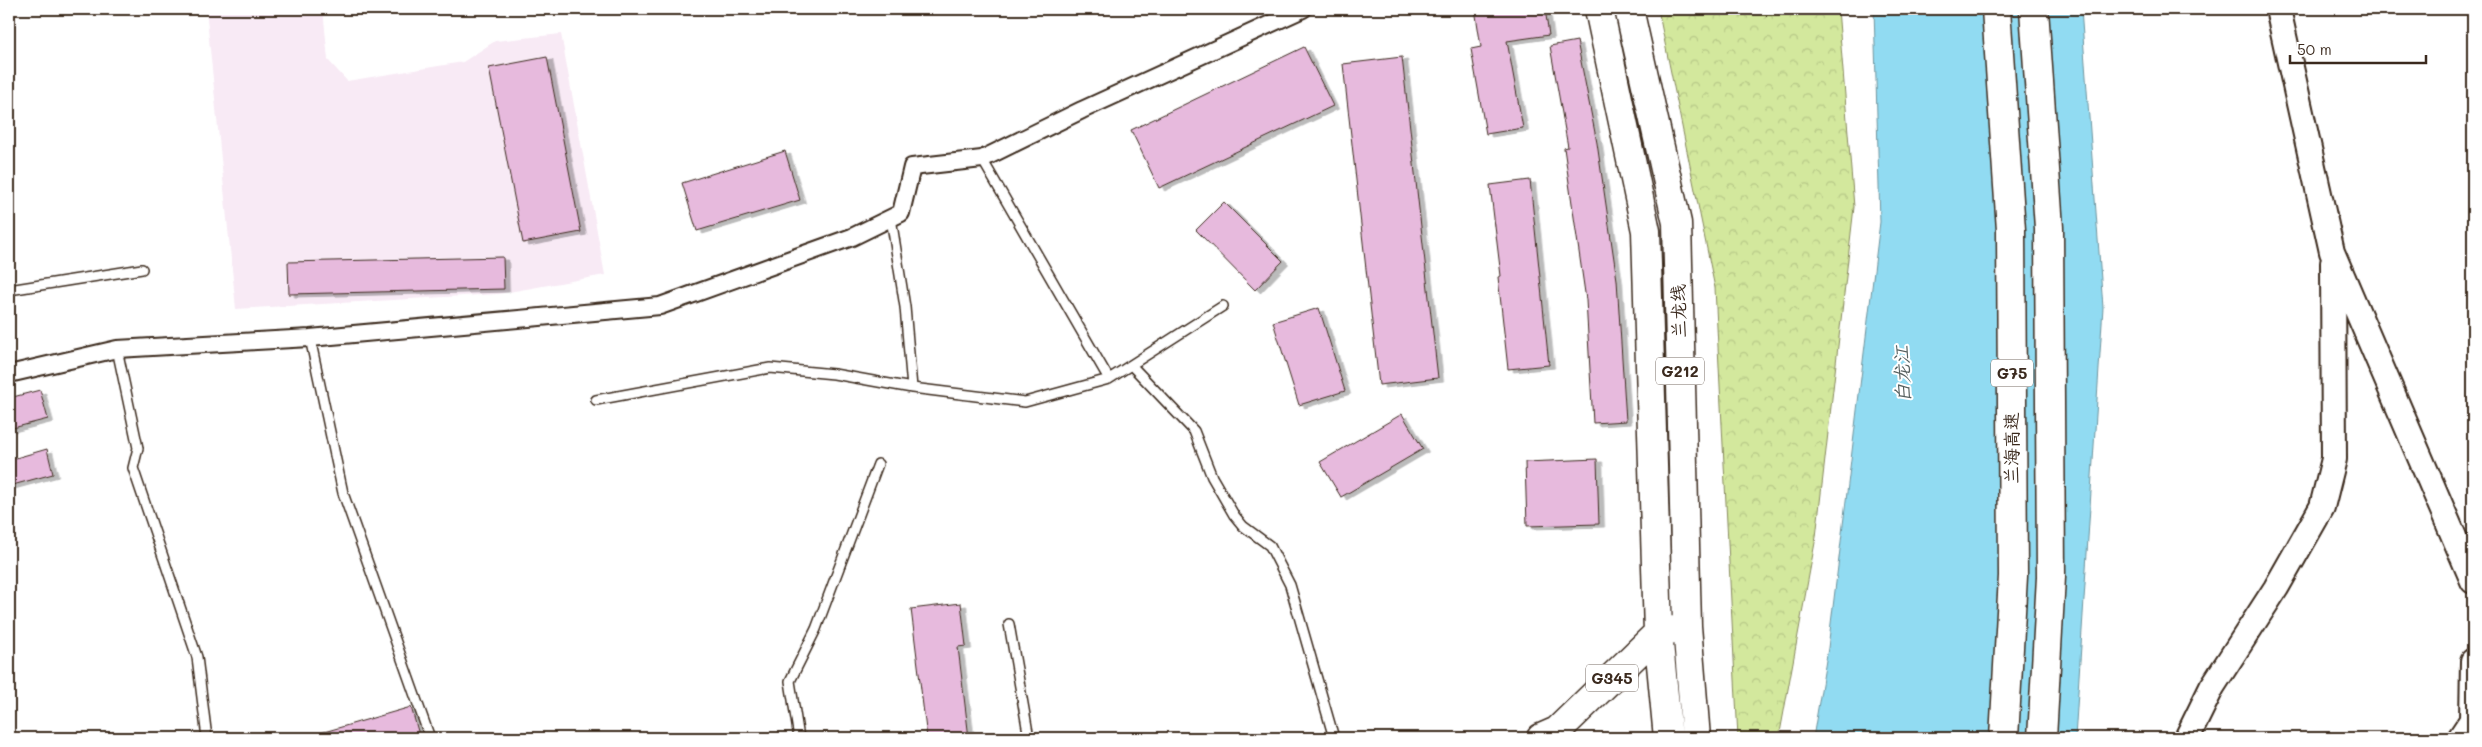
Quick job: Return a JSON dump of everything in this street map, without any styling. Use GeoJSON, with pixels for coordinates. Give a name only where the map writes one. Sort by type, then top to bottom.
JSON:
{"type":"FeatureCollection","features":[{"type":"Feature","properties":{"kind":"highway","name":"兰龙线"},"geometry":{"type":"LineString","coordinates":[[1599,9],[1646,231],[1658,633],[1668,738]]}},
{"type":"Feature","properties":{"kind":"highway","name":"兰龙线"},"geometry":{"type":"LineString","coordinates":[[1629,9],[1677,223],[1687,626],[1696,738]]}},
{"type":"Feature","properties":{"kind":"highway","name":"兰海高速"},"geometry":{"type":"LineString","coordinates":[[1996,9],[2011,240],[2013,576],[2004,738]]}},
{"type":"Feature","properties":{"kind":"highway","name":"G75"},"geometry":{"type":"LineString","coordinates":[[2034,9],[2050,238],[2051,577],[2042,738]]}},
{"type":"Feature","properties":{"kind":"highway"},"geometry":{"type":"LineString","coordinates":[[1658,633],[1687,626]]}},
{"type":"Feature","properties":{"kind":"highway","name":"G345"},"geometry":{"type":"LineString","coordinates":[[1541,738],[1557,731],[1658,633]]}},
{"type":"Feature","properties":{"kind":"street"},"geometry":{"type":"LineString","coordinates":[[9,374],[117,349],[310,338],[660,306],[852,237],[901,213],[912,167],[982,159],[1082,110],[1303,9]]}},
{"type":"Feature","properties":{"kind":"street"},"geometry":{"type":"LineString","coordinates":[[2278,9],[2332,252],[2473,581]]}},
{"type":"Feature","properties":{"kind":"street"},"geometry":{"type":"LineString","coordinates":[[2187,738],[2212,687],[2276,588],[2322,507],[2334,459],[2332,252]]}},
{"type":"Feature","properties":{"kind":"street"},"geometry":{"type":"LineString","coordinates":[[2460,738],[2472,720],[2473,661]]}},
{"type":"Feature","properties":{"kind":"lane"},"geometry":{"type":"LineString","coordinates":[[982,159],[1110,379]]}},
{"type":"Feature","properties":{"kind":"lane"},"geometry":{"type":"LineString","coordinates":[[891,218],[905,307],[912,388]]}},
{"type":"Feature","properties":{"kind":"lane"},"geometry":{"type":"LineString","coordinates":[[9,290],[142,269]]}},
{"type":"Feature","properties":{"kind":"lane"},"geometry":{"type":"LineString","coordinates":[[596,400],[770,368],[834,374],[912,388],[1025,402],[1110,379],[1223,306]]}},
{"type":"Feature","properties":{"kind":"lane"},"geometry":{"type":"LineString","coordinates":[[310,338],[343,493],[430,738]]}},
{"type":"Feature","properties":{"kind":"lane"},"geometry":{"type":"LineString","coordinates":[[117,349],[138,448],[134,468],[197,657],[208,738]]}},
{"type":"Feature","properties":{"kind":"lane"},"geometry":{"type":"LineString","coordinates":[[1131,365],[1194,431],[1212,477],[1234,516],[1243,526],[1270,546],[1290,585],[1334,738]]}},
{"type":"Feature","properties":{"kind":"lane"},"geometry":{"type":"LineString","coordinates":[[799,738],[790,681],[816,629],[878,464]]}},
{"type":"Feature","properties":{"kind":"lane"},"geometry":{"type":"LineString","coordinates":[[1009,624],[1029,738]]}},
{"type":"Feature","properties":{"kind":"shaded area"},"geometry":{"type":"Polygon","coordinates":[[[206,9],[323,9],[328,60],[347,81],[463,62],[495,41],[561,34],[605,275],[498,294],[236,309],[206,9]]]}},
{"type":"Feature","properties":{"kind":"green space"},"geometry":{"type":"Polygon","coordinates":[[[1658,9],[1838,9],[1854,207],[1816,537],[1779,738],[1738,738],[1715,288],[1658,9]]]}},
{"type":"Feature","properties":{"kind":"water","name":"白龙江"},"geometry":{"type":"Polygon","coordinates":[[[1874,9],[2081,9],[2103,307],[2075,738],[1813,738],[1828,648],[1880,222],[1874,9]]]}},
{"type":"Feature","properties":{"kind":"building"},"geometry":{"type":"Polygon","coordinates":[[[1475,9],[1545,9],[1549,35],[1507,41],[1523,128],[1486,134],[1471,49],[1481,47],[1475,9]]]}},
{"type":"Feature","properties":{"kind":"building"},"geometry":{"type":"Polygon","coordinates":[[[1577,41],[1597,143],[1617,280],[1626,421],[1593,423],[1586,300],[1564,148],[1568,147],[1550,46],[1577,41]]]}},
{"type":"Feature","properties":{"kind":"building"},"geometry":{"type":"Polygon","coordinates":[[[1304,47],[1333,106],[1159,188],[1131,130],[1304,47]]]}},
{"type":"Feature","properties":{"kind":"building"},"geometry":{"type":"Polygon","coordinates":[[[547,57],[581,232],[523,243],[489,68],[547,57]]]}},
{"type":"Feature","properties":{"kind":"building"},"geometry":{"type":"Polygon","coordinates":[[[1402,57],[1438,378],[1379,385],[1343,64],[1402,57]]]}},
{"type":"Feature","properties":{"kind":"building"},"geometry":{"type":"Polygon","coordinates":[[[785,151],[800,200],[697,231],[682,183],[785,151]]]}},
{"type":"Feature","properties":{"kind":"building"},"geometry":{"type":"Polygon","coordinates":[[[1530,180],[1549,365],[1508,369],[1498,277],[1501,276],[1490,185],[1530,180]]]}},
{"type":"Feature","properties":{"kind":"building"},"geometry":{"type":"Polygon","coordinates":[[[1224,202],[1283,261],[1255,290],[1196,230],[1224,202]]]}},
{"type":"Feature","properties":{"kind":"building"},"geometry":{"type":"Polygon","coordinates":[[[503,257],[504,289],[289,294],[288,262],[503,257]]]}},
{"type":"Feature","properties":{"kind":"building"},"geometry":{"type":"Polygon","coordinates":[[[1319,308],[1345,391],[1299,405],[1273,322],[1319,308]]]}},
{"type":"Feature","properties":{"kind":"building"},"geometry":{"type":"Polygon","coordinates":[[[40,390],[48,419],[9,429],[9,398],[40,390]]]}},
{"type":"Feature","properties":{"kind":"building"},"geometry":{"type":"Polygon","coordinates":[[[1402,414],[1423,449],[1341,497],[1320,462],[1402,414]]]}},
{"type":"Feature","properties":{"kind":"building"},"geometry":{"type":"Polygon","coordinates":[[[47,449],[53,474],[9,486],[9,460],[47,449]]]}},
{"type":"Feature","properties":{"kind":"building"},"geometry":{"type":"Polygon","coordinates":[[[1597,459],[1599,524],[1527,526],[1525,462],[1597,459]]]}},
{"type":"Feature","properties":{"kind":"building"},"geometry":{"type":"Polygon","coordinates":[[[961,603],[966,646],[958,647],[969,738],[927,738],[911,609],[961,603]]]}},
{"type":"Feature","properties":{"kind":"building"},"geometry":{"type":"Polygon","coordinates":[[[411,707],[420,738],[317,738],[317,734],[411,707]]]}}]}
